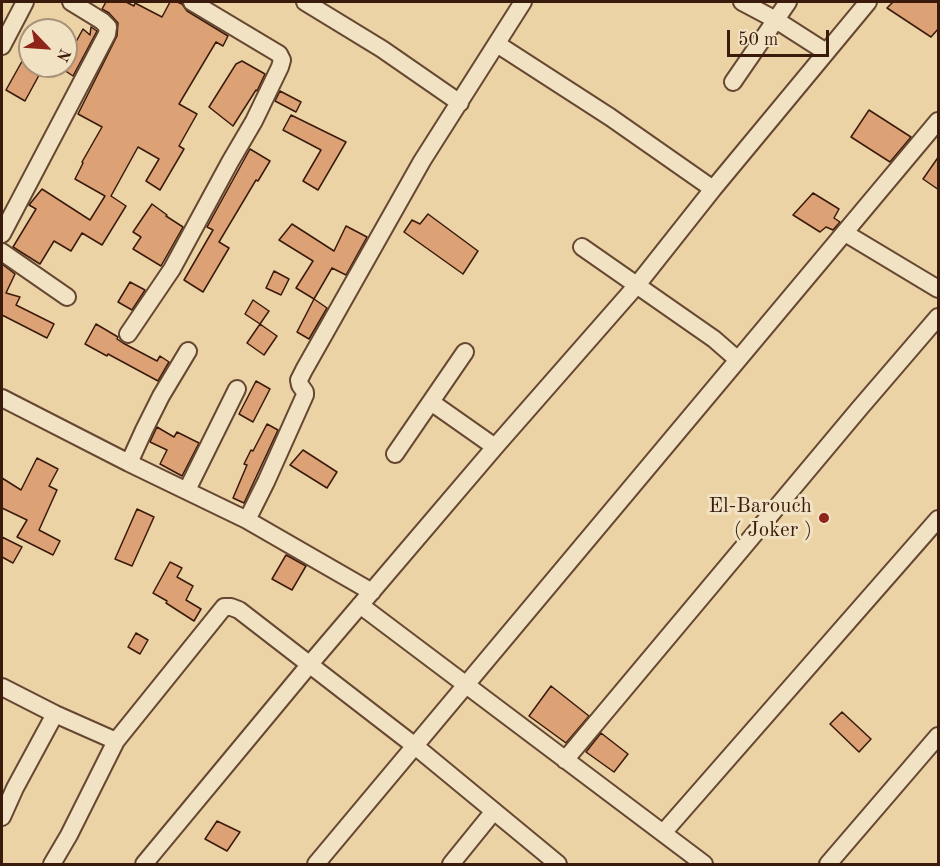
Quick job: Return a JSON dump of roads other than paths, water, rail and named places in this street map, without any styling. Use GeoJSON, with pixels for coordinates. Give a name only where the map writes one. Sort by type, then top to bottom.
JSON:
{"type":"FeatureCollection","features":[{"type":"Feature","properties":{"kind":"street"},"geometry":{"type":"LineString","coordinates":[[2,46],[25,2]]}},
{"type":"Feature","properties":{"kind":"street"},"geometry":{"type":"LineString","coordinates":[[2,234],[107,34],[108,27],[102,21],[71,2]]}},
{"type":"Feature","properties":{"kind":"street"},"geometry":{"type":"LineString","coordinates":[[128,334],[172,268],[254,121],[282,60],[279,54],[192,2]]}},
{"type":"Feature","properties":{"kind":"street"},"geometry":{"type":"LineString","coordinates":[[305,2],[382,49],[460,103]]}},
{"type":"Feature","properties":{"kind":"street"},"geometry":{"type":"LineString","coordinates":[[247,520],[305,392],[299,380],[304,370],[422,162],[523,2]]}},
{"type":"Feature","properties":{"kind":"street"},"geometry":{"type":"LineString","coordinates":[[742,2],[776,20],[826,52]]}},
{"type":"Feature","properties":{"kind":"street"},"geometry":{"type":"LineString","coordinates":[[733,82],[788,2]]}},
{"type":"Feature","properties":{"kind":"street"},"geometry":{"type":"LineString","coordinates":[[144,864],[360,605],[637,285],[713,189],[868,2]]}},
{"type":"Feature","properties":{"kind":"street"},"geometry":{"type":"LineString","coordinates":[[496,44],[610,117],[713,189]]}},
{"type":"Feature","properties":{"kind":"street"},"geometry":{"type":"LineString","coordinates":[[316,864],[939,121]]}},
{"type":"Feature","properties":{"kind":"street"},"geometry":{"type":"LineString","coordinates":[[845,232],[939,289]]}},
{"type":"Feature","properties":{"kind":"street"},"geometry":{"type":"LineString","coordinates":[[582,247],[714,339],[738,360]]}},
{"type":"Feature","properties":{"kind":"street"},"geometry":{"type":"LineString","coordinates":[[2,252],[67,297]]}},
{"type":"Feature","properties":{"kind":"street"},"geometry":{"type":"LineString","coordinates":[[565,760],[939,317]]}},
{"type":"Feature","properties":{"kind":"street"},"geometry":{"type":"LineString","coordinates":[[129,464],[161,396],[188,351]]}},
{"type":"Feature","properties":{"kind":"street"},"geometry":{"type":"LineString","coordinates":[[395,454],[465,352]]}},
{"type":"Feature","properties":{"kind":"street"},"geometry":{"type":"LineString","coordinates":[[186,490],[237,389]]}},
{"type":"Feature","properties":{"kind":"street"},"geometry":{"type":"LineString","coordinates":[[2,398],[129,464],[247,520],[372,592]]}},
{"type":"Feature","properties":{"kind":"street"},"geometry":{"type":"LineString","coordinates":[[431,402],[495,447]]}},
{"type":"Feature","properties":{"kind":"street"},"geometry":{"type":"LineString","coordinates":[[663,833],[937,524]]}},
{"type":"Feature","properties":{"kind":"street"},"geometry":{"type":"LineString","coordinates":[[360,605],[704,864]]}},
{"type":"Feature","properties":{"kind":"street"},"geometry":{"type":"LineString","coordinates":[[52,864],[116,741],[224,607],[231,606],[239,609],[415,746],[556,864]]}},
{"type":"Feature","properties":{"kind":"street"},"geometry":{"type":"LineString","coordinates":[[2,687],[116,741]]}},
{"type":"Feature","properties":{"kind":"street"},"geometry":{"type":"LineString","coordinates":[[2,817],[55,714]]}},
{"type":"Feature","properties":{"kind":"street"},"geometry":{"type":"LineString","coordinates":[[828,864],[939,736]]}},
{"type":"Feature","properties":{"kind":"street"},"geometry":{"type":"LineString","coordinates":[[451,864],[494,811]]}},
{"type":"Feature","properties":{"kind":"place","name":"El-Barouch ( Joker )"},"geometry":{"type":"Point","coordinates":[824,518]}}]}
